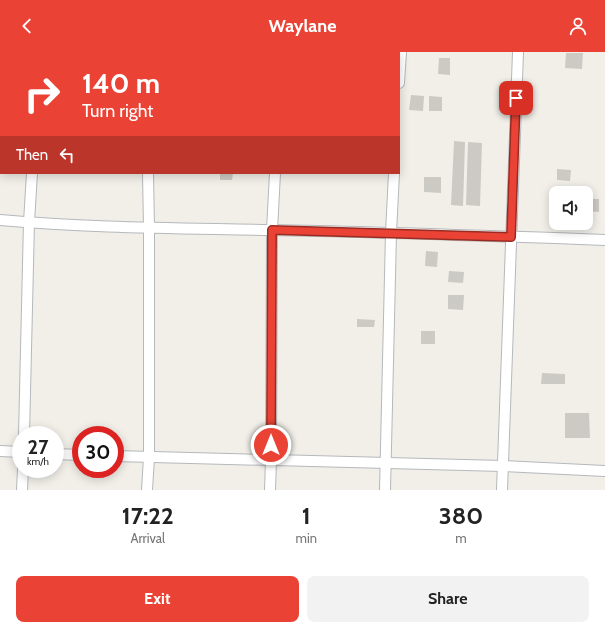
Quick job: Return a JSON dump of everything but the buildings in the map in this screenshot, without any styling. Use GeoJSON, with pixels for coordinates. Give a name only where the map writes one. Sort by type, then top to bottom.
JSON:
{"type":"FeatureCollection","features":[{"type":"Feature","properties":{"kind":"street"},"geometry":{"type":"LineString","coordinates":[[400,68],[401,52]]}},
{"type":"Feature","properties":{"kind":"street"},"geometry":{"type":"LineString","coordinates":[[502,490],[518,52]]}},
{"type":"Feature","properties":{"kind":"street"},"geometry":{"type":"LineString","coordinates":[[24,426],[29,222],[32,174]]}},
{"type":"Feature","properties":{"kind":"street"},"geometry":{"type":"LineString","coordinates":[[147,490],[148,174]]}},
{"type":"Feature","properties":{"kind":"street"},"geometry":{"type":"LineString","coordinates":[[270,490],[272,230],[275,174]]}},
{"type":"Feature","properties":{"kind":"street"},"geometry":{"type":"LineString","coordinates":[[385,490],[390,233],[394,174]]}},
{"type":"Feature","properties":{"kind":"street"},"geometry":{"type":"LineString","coordinates":[[0,220],[149,228],[390,233],[605,240]]}},
{"type":"Feature","properties":{"kind":"street"},"geometry":{"type":"LineString","coordinates":[[0,451],[12,452]]}},
{"type":"Feature","properties":{"kind":"street"},"geometry":{"type":"LineString","coordinates":[[124,456],[503,466],[605,471]]}},
{"type":"Feature","properties":{"kind":"street"},"geometry":{"type":"LineString","coordinates":[[22,490],[23,478]]}},
{"type":"Feature","properties":{"kind":"route"},"geometry":{"type":"LineString","coordinates":[[271,445],[272,230],[511,237],[516,98]]}}]}
